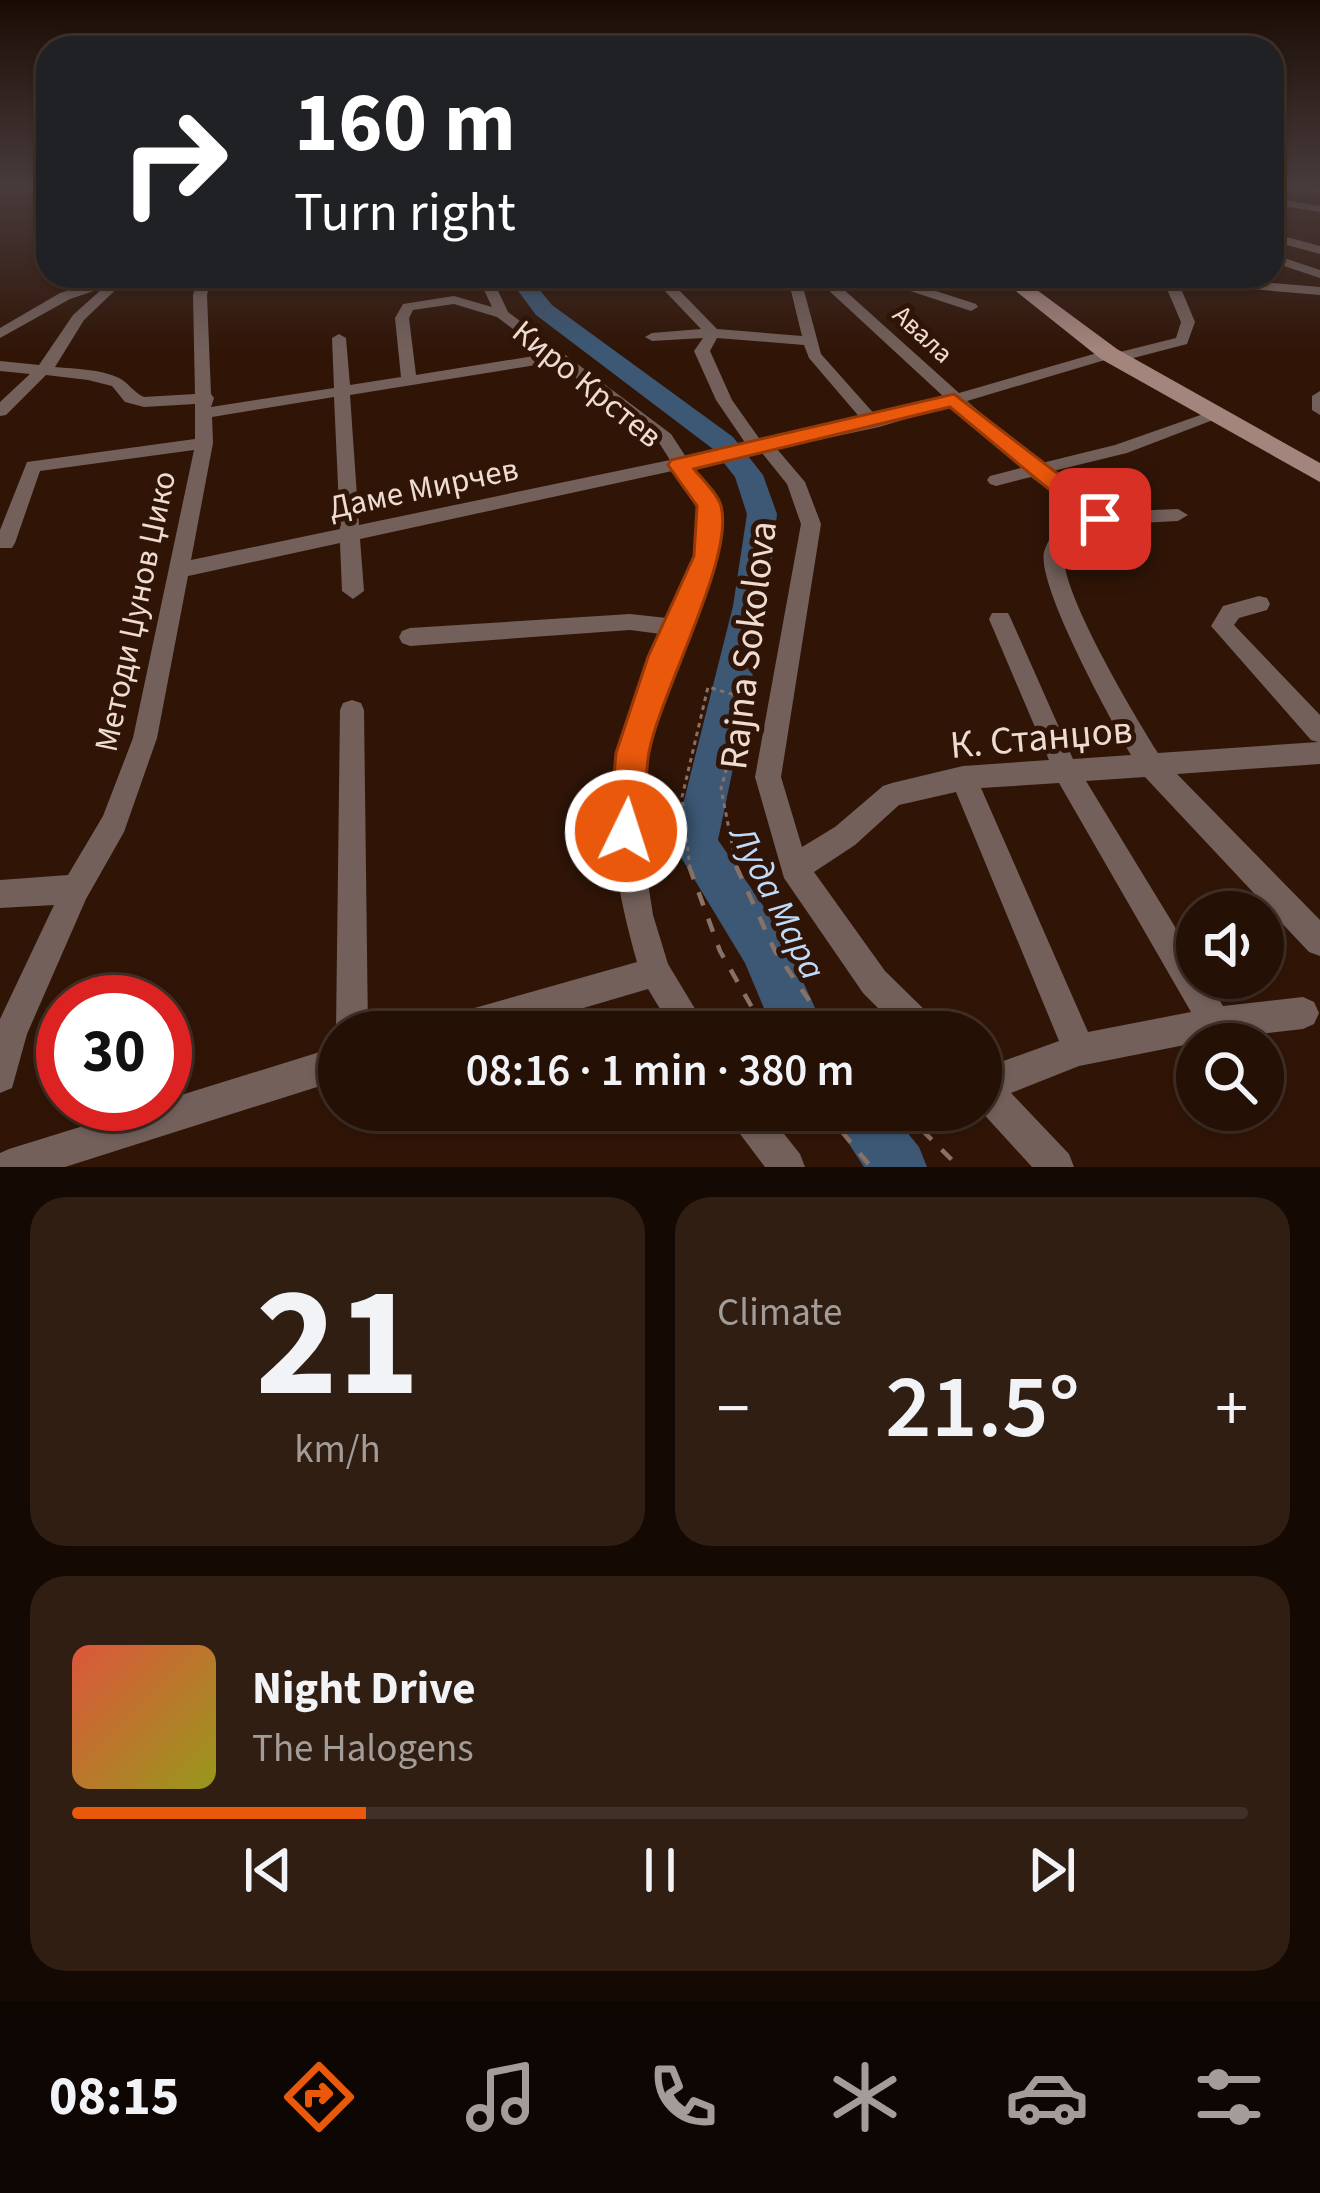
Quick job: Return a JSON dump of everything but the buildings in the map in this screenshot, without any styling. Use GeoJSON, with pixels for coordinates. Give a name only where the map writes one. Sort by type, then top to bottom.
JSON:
{"type":"FeatureCollection","features":[{"type":"Feature","properties":{"kind":"main road"},"geometry":{"type":"LineString","coordinates":[[1023,288],[1115,355],[1320,474]]}},
{"type":"Feature","properties":{"kind":"street"},"geometry":{"type":"LineString","coordinates":[[1288,241],[1320,250]]}},
{"type":"Feature","properties":{"kind":"street"},"geometry":{"type":"LineString","coordinates":[[1284,262],[1320,274]]}},
{"type":"Feature","properties":{"kind":"street"},"geometry":{"type":"LineString","coordinates":[[1284,287],[1320,291]]}},
{"type":"Feature","properties":{"kind":"street"},"geometry":{"type":"LineString","coordinates":[[0,334],[65,296],[89,288]]}},
{"type":"Feature","properties":{"kind":"street"},"geometry":{"type":"LineString","coordinates":[[0,411],[41,373],[78,319],[111,288]]}},
{"type":"Feature","properties":{"kind":"street","name":"Методи Џунов Џико"},"geometry":{"type":"LineString","coordinates":[[0,1076],[6,1034],[76,889],[114,823],[146,738],[204,443],[202,288]]}},
{"type":"Feature","properties":{"kind":"street","name":"Киро Крстев"},"geometry":{"type":"LineString","coordinates":[[488,288],[502,314],[665,438],[690,463],[709,506],[707,556],[674,627],[632,753],[626,831],[638,915],[655,973],[679,1011]]}},
{"type":"Feature","properties":{"kind":"street"},"geometry":{"type":"LineString","coordinates":[[669,288],[712,334]]}},
{"type":"Feature","properties":{"kind":"street"},"geometry":{"type":"LineString","coordinates":[[797,288],[806,341],[873,423]]}},
{"type":"Feature","properties":{"kind":"street","name":"Авала"},"geometry":{"type":"LineString","coordinates":[[835,288],[1034,470],[1100,519]]}},
{"type":"Feature","properties":{"kind":"street"},"geometry":{"type":"LineString","coordinates":[[920,288],[971,307]]}},
{"type":"Feature","properties":{"kind":"street","name":"Даме Мирчев"},"geometry":{"type":"LineString","coordinates":[[180,570],[873,423],[1115,355],[1182,341],[1188,322],[1174,289],[1180,288]]}},
{"type":"Feature","properties":{"kind":"street"},"geometry":{"type":"LineString","coordinates":[[410,381],[402,318],[407,307],[454,300],[502,314]]}},
{"type":"Feature","properties":{"kind":"street"},"geometry":{"type":"LineString","coordinates":[[652,337],[712,334],[806,341]]}},
{"type":"Feature","properties":{"kind":"street","name":"Rajna Sokolova"},"geometry":{"type":"LineString","coordinates":[[712,334],[702,351],[724,400],[796,482],[812,524],[768,777],[794,868],[874,982],[904,1011]]}},
{"type":"Feature","properties":{"kind":"street"},"geometry":{"type":"LineString","coordinates":[[339,338],[353,591]]}},
{"type":"Feature","properties":{"kind":"street"},"geometry":{"type":"LineString","coordinates":[[0,366],[118,383],[131,399],[144,402],[206,405],[345,391],[558,358]]}},
{"type":"Feature","properties":{"kind":"street"},"geometry":{"type":"LineString","coordinates":[[1320,396],[1320,410]]}},
{"type":"Feature","properties":{"kind":"street"},"geometry":{"type":"LineString","coordinates":[[996,480],[1121,449],[1218,415]]}},
{"type":"Feature","properties":{"kind":"street"},"geometry":{"type":"LineString","coordinates":[[5,543],[33,466],[204,443]]}},
{"type":"Feature","properties":{"kind":"street"},"geometry":{"type":"LineString","coordinates":[[1178,515],[1100,519],[1064,531],[1054,553],[1057,580],[1108,693],[1151,765],[1320,941]]}},
{"type":"Feature","properties":{"kind":"street"},"geometry":{"type":"LineString","coordinates":[[1258,604],[1231,612],[1222,626],[1320,732]]}},
{"type":"Feature","properties":{"kind":"street"},"geometry":{"type":"LineString","coordinates":[[1000,619],[1066,771],[1215,1023],[1304,1012]]}},
{"type":"Feature","properties":{"kind":"street"},"geometry":{"type":"LineString","coordinates":[[410,637],[630,622],[674,627]]}},
{"type":"Feature","properties":{"kind":"street"},"geometry":{"type":"LineString","coordinates":[[352,710],[352,1011]]}},
{"type":"Feature","properties":{"kind":"street","name":"К. Станџов"},"geometry":{"type":"LineString","coordinates":[[794,868],[845,836],[892,795],[963,778],[1320,753]]}},
{"type":"Feature","properties":{"kind":"street"},"geometry":{"type":"LineString","coordinates":[[963,778],[1078,1050]]}},
{"type":"Feature","properties":{"kind":"street"},"geometry":{"type":"LineString","coordinates":[[0,894],[76,889]]}},
{"type":"Feature","properties":{"kind":"street"},"geometry":{"type":"LineString","coordinates":[[520,1011],[655,973]]}},
{"type":"Feature","properties":{"kind":"street"},"geometry":{"type":"LineString","coordinates":[[1002,1079],[1078,1050],[1176,1031]]}},
{"type":"Feature","properties":{"kind":"street"},"geometry":{"type":"LineString","coordinates":[[9,1167],[318,1070]]}},
{"type":"Feature","properties":{"kind":"street"},"geometry":{"type":"LineString","coordinates":[[1002,1109],[1056,1167]]}},
{"type":"Feature","properties":{"kind":"street"},"geometry":{"type":"LineString","coordinates":[[759,1131],[787,1167]]}},
{"type":"Feature","properties":{"kind":"path"},"geometry":{"type":"LineString","coordinates":[[754,1011],[708,929],[688,852],[681,798],[708,687],[745,698],[721,790],[734,863],[770,944],[816,1011]]}},
{"type":"Feature","properties":{"kind":"path"},"geometry":{"type":"LineString","coordinates":[[841,1131],[871,1167]]}},
{"type":"Feature","properties":{"kind":"path"},"geometry":{"type":"LineString","coordinates":[[923,1131],[959,1167]]}},
{"type":"Feature","properties":{"kind":"waterway","name":"Луда Мара"},"geometry":{"type":"LineString","coordinates":[[527,288],[544,310],[723,443],[749,475],[762,514],[750,606],[695,844],[762,946],[791,1011]]}},
{"type":"Feature","properties":{"kind":"waterway","name":"Луда Мара"},"geometry":{"type":"LineString","coordinates":[[871,1131],[899,1167]]}},
{"type":"Feature","properties":{"kind":"route"},"geometry":{"type":"LineString","coordinates":[[626,831],[632,753],[674,627],[707,556],[709,506],[679,465],[873,423],[954,400],[1034,470],[1100,519]]}}]}
